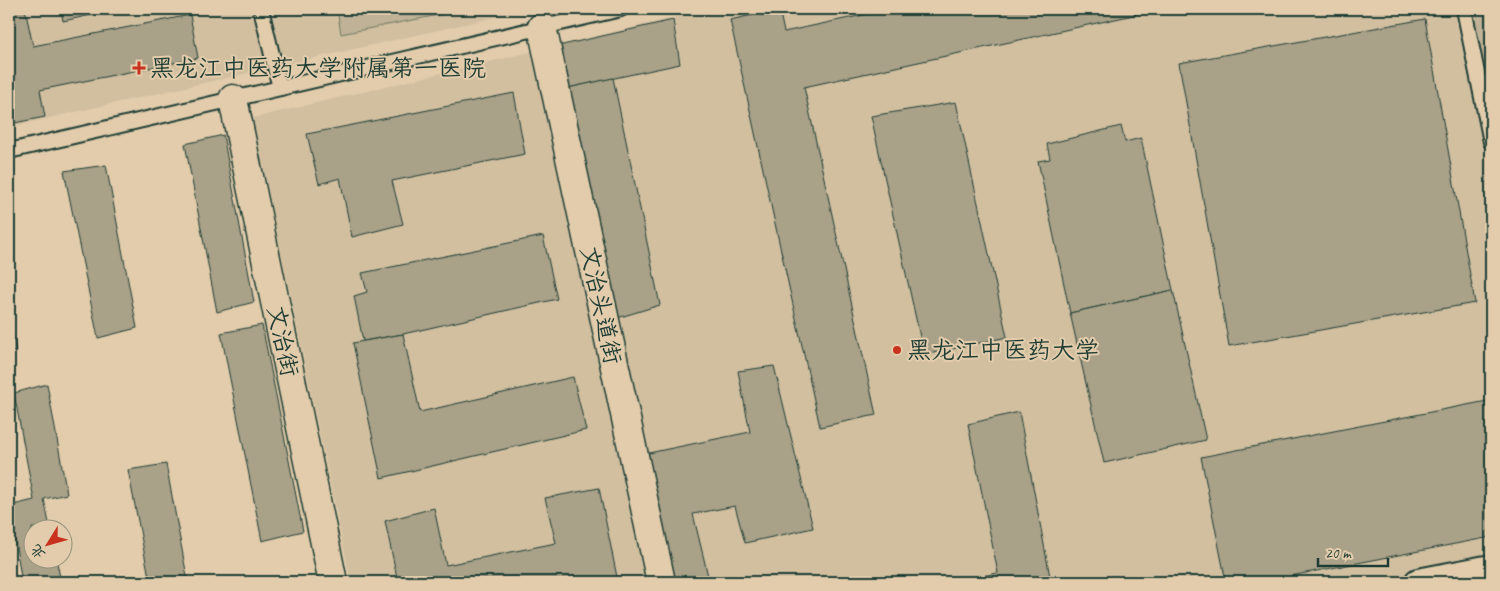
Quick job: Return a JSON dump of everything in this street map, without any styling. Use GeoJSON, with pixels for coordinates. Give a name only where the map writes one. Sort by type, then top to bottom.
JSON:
{"type":"FeatureCollection","features":[{"type":"Feature","properties":{"kind":"street","name":"文治头道街"},"geometry":{"type":"LineString","coordinates":[[542,27],[661,582]]}},
{"type":"Feature","properties":{"kind":"street","name":"文治街"},"geometry":{"type":"LineString","coordinates":[[233,99],[333,582]]}},
{"type":"Feature","properties":{"kind":"street"},"geometry":{"type":"LineString","coordinates":[[1418,582],[1491,568]]}},
{"type":"Feature","properties":{"kind":"lane"},"geometry":{"type":"LineString","coordinates":[[261,9],[280,88]]}},
{"type":"Feature","properties":{"kind":"lane"},"geometry":{"type":"LineString","coordinates":[[9,151],[621,9]]}},
{"type":"Feature","properties":{"kind":"lane"},"geometry":{"type":"LineString","coordinates":[[1464,9],[1491,142]]}},
{"type":"Feature","properties":{"kind":"shaded area","name":"黑龙江中医药大学附属第一医院"},"geometry":{"type":"Polygon","coordinates":[[[9,9],[531,9],[9,127],[9,9]]]}},
{"type":"Feature","properties":{"kind":"shaded area"},"geometry":{"type":"Polygon","coordinates":[[[337,9],[448,9],[449,13],[341,34],[337,9]]]}},
{"type":"Feature","properties":{"kind":"shaded area","name":"黑龙江中医药大学"},"geometry":{"type":"Polygon","coordinates":[[[711,9],[1491,9],[1491,582],[351,582],[253,118],[711,9]]]}},
{"type":"Feature","properties":{"kind":"shaded area"},"geometry":{"type":"Polygon","coordinates":[[[1469,9],[1491,9],[1491,119],[1469,9]]]}},
{"type":"Feature","properties":{"kind":"building"},"geometry":{"type":"Polygon","coordinates":[[[9,9],[25,9],[33,46],[190,15],[198,58],[40,90],[45,117],[9,124],[9,9]]]}},
{"type":"Feature","properties":{"kind":"building"},"geometry":{"type":"Polygon","coordinates":[[[61,9],[120,9],[63,21],[61,9]]]}},
{"type":"Feature","properties":{"kind":"building"},"geometry":{"type":"Polygon","coordinates":[[[779,9],[784,32],[891,9],[1161,9],[804,87],[876,415],[820,427],[730,20],[779,9]]]}},
{"type":"Feature","properties":{"kind":"building"},"geometry":{"type":"Polygon","coordinates":[[[1425,19],[1475,303],[1229,346],[1179,63],[1425,19]]]}},
{"type":"Feature","properties":{"kind":"building"},"geometry":{"type":"Polygon","coordinates":[[[673,20],[680,64],[568,88],[558,46],[673,20]]]}},
{"type":"Feature","properties":{"kind":"building"},"geometry":{"type":"Polygon","coordinates":[[[613,78],[660,305],[614,319],[568,88],[613,78]]]}},
{"type":"Feature","properties":{"kind":"building"},"geometry":{"type":"Polygon","coordinates":[[[514,93],[525,154],[392,181],[403,224],[352,237],[340,178],[319,184],[307,134],[514,93]]]}},
{"type":"Feature","properties":{"kind":"building"},"geometry":{"type":"Polygon","coordinates":[[[956,102],[1007,337],[924,355],[871,116],[956,102]]]}},
{"type":"Feature","properties":{"kind":"building"},"geometry":{"type":"Polygon","coordinates":[[[1121,126],[1125,142],[1141,138],[1173,290],[1070,313],[1038,161],[1050,159],[1047,144],[1121,126]]]}},
{"type":"Feature","properties":{"kind":"building"},"geometry":{"type":"Polygon","coordinates":[[[223,135],[254,302],[217,312],[185,144],[223,135]]]}},
{"type":"Feature","properties":{"kind":"building"},"geometry":{"type":"Polygon","coordinates":[[[106,165],[137,328],[98,338],[64,171],[106,165]]]}},
{"type":"Feature","properties":{"kind":"building"},"geometry":{"type":"Polygon","coordinates":[[[543,236],[557,299],[403,334],[363,341],[354,296],[367,292],[362,273],[543,236]]]}},
{"type":"Feature","properties":{"kind":"building"},"geometry":{"type":"Polygon","coordinates":[[[1173,290],[1206,440],[1104,463],[1070,313],[1173,290]]]}},
{"type":"Feature","properties":{"kind":"building"},"geometry":{"type":"Polygon","coordinates":[[[9,315],[16,351],[9,353],[9,315]]]}},
{"type":"Feature","properties":{"kind":"building"},"geometry":{"type":"Polygon","coordinates":[[[262,325],[303,531],[262,541],[221,333],[262,325]]]}},
{"type":"Feature","properties":{"kind":"building"},"geometry":{"type":"Polygon","coordinates":[[[403,334],[420,412],[573,377],[586,430],[381,478],[353,343],[403,334]]]}},
{"type":"Feature","properties":{"kind":"building"},"geometry":{"type":"Polygon","coordinates":[[[774,366],[813,528],[745,543],[735,506],[693,514],[709,580],[663,582],[639,455],[750,432],[738,371],[774,366]]]}},
{"type":"Feature","properties":{"kind":"building"},"geometry":{"type":"Polygon","coordinates":[[[47,384],[67,494],[44,499],[48,518],[22,518],[22,568],[58,568],[61,582],[22,582],[9,506],[34,500],[14,393],[47,384]]]}},
{"type":"Feature","properties":{"kind":"building"},"geometry":{"type":"Polygon","coordinates":[[[1487,401],[1491,422],[1491,537],[1260,582],[1226,582],[1201,457],[1487,401]]]}},
{"type":"Feature","properties":{"kind":"building"},"geometry":{"type":"Polygon","coordinates":[[[1019,412],[1051,582],[950,582],[998,573],[968,424],[1019,412]]]}},
{"type":"Feature","properties":{"kind":"building"},"geometry":{"type":"Polygon","coordinates":[[[166,464],[188,582],[150,582],[128,470],[166,464]]]}},
{"type":"Feature","properties":{"kind":"building"},"geometry":{"type":"Polygon","coordinates":[[[599,488],[618,582],[398,582],[385,521],[434,508],[446,565],[556,543],[545,498],[599,488]]]}},
{"type":"Feature","properties":{"kind":"place","name":"黑龙江中医药大学附属第一医院"},"geometry":{"type":"Point","coordinates":[139,68]}},
{"type":"Feature","properties":{"kind":"place","name":"黑龙江中医药大学"},"geometry":{"type":"Point","coordinates":[897,350]}}]}
